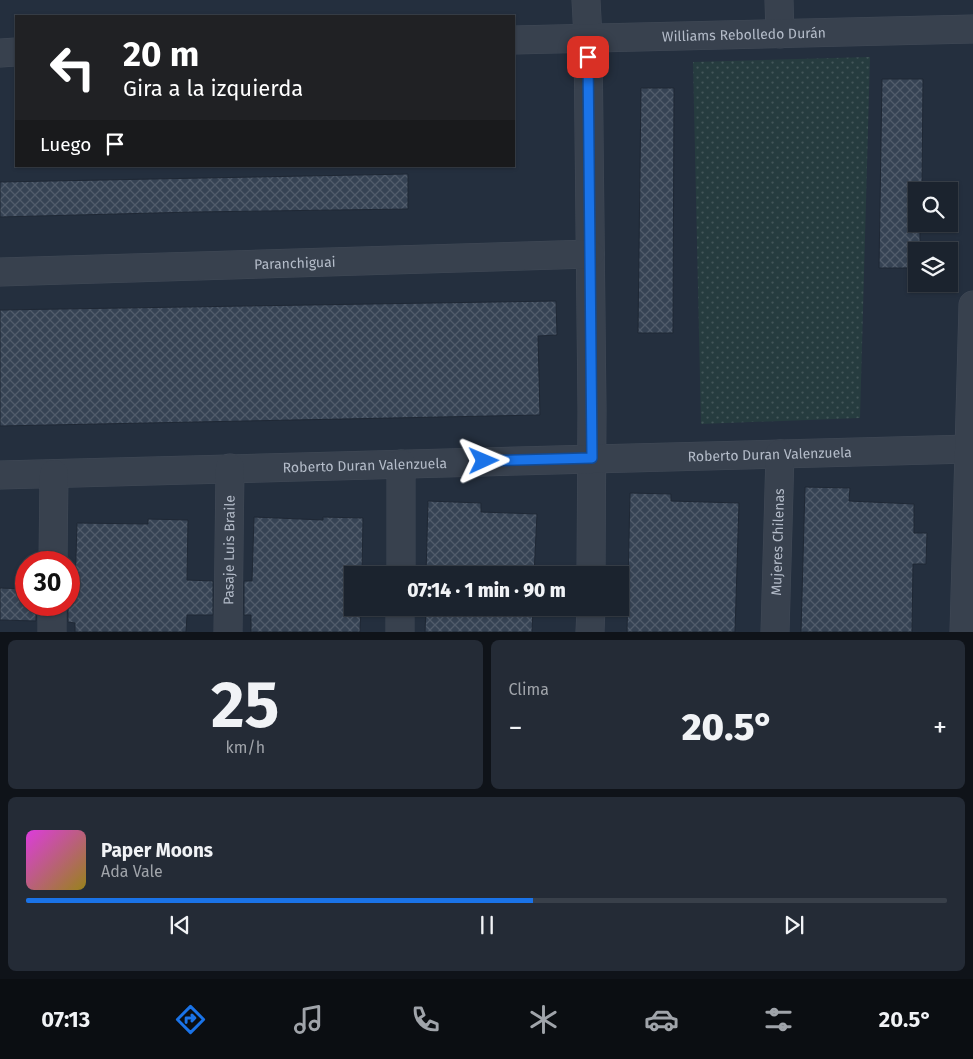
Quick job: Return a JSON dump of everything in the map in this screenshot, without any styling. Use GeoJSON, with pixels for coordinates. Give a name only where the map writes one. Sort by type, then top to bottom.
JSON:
{"type":"FeatureCollection","features":[{"type":"Feature","properties":{"kind":"street"},"geometry":{"type":"LineString","coordinates":[[586,0],[588,38],[592,458],[591,566]]}},
{"type":"Feature","properties":{"kind":"street"},"geometry":{"type":"LineString","coordinates":[[779,0],[780,34]]}},
{"type":"Feature","properties":{"kind":"street","name":"Williams Rebolledo Durán"},"geometry":{"type":"LineString","coordinates":[[515,40],[973,29]]}},
{"type":"Feature","properties":{"kind":"street"},"geometry":{"type":"LineString","coordinates":[[0,53],[15,52]]}},
{"type":"Feature","properties":{"kind":"street","name":"Paranchiguai"},"geometry":{"type":"LineString","coordinates":[[0,272],[590,254]]}},
{"type":"Feature","properties":{"kind":"street"},"geometry":{"type":"LineString","coordinates":[[964,632],[969,592],[969,449],[973,305]]}},
{"type":"Feature","properties":{"kind":"street","name":"Roberto Duran Valenzuela"},"geometry":{"type":"LineString","coordinates":[[0,475],[969,449]]}},
{"type":"Feature","properties":{"kind":"street","name":"Mujeres Chilenas"},"geometry":{"type":"LineString","coordinates":[[775,632],[780,454]]}},
{"type":"Feature","properties":{"kind":"street"},"geometry":{"type":"LineString","coordinates":[[400,566],[401,464]]}},
{"type":"Feature","properties":{"kind":"street","name":"Pasaje Luis Braile"},"geometry":{"type":"LineString","coordinates":[[228,632],[230,468]]}},
{"type":"Feature","properties":{"kind":"street"},"geometry":{"type":"LineString","coordinates":[[53,551],[54,474]]}},
{"type":"Feature","properties":{"kind":"street"},"geometry":{"type":"LineString","coordinates":[[52,616],[52,632]]}},
{"type":"Feature","properties":{"kind":"street"},"geometry":{"type":"LineString","coordinates":[[400,616],[400,632]]}},
{"type":"Feature","properties":{"kind":"street"},"geometry":{"type":"LineString","coordinates":[[590,616],[590,632]]}},
{"type":"Feature","properties":{"kind":"green space"},"geometry":{"type":"Polygon","coordinates":[[[870,57],[860,418],[701,424],[693,62],[870,57]]]}},
{"type":"Feature","properties":{"kind":"building"},"geometry":{"type":"Polygon","coordinates":[[[882,79],[923,79],[922,182],[908,182],[908,232],[920,232],[920,242],[908,242],[908,268],[879,268],[882,79]]]}},
{"type":"Feature","properties":{"kind":"building"},"geometry":{"type":"Polygon","coordinates":[[[641,88],[674,88],[673,333],[638,333],[641,88]]]}},
{"type":"Feature","properties":{"kind":"building"},"geometry":{"type":"Polygon","coordinates":[[[408,174],[408,209],[0,217],[0,182],[408,174]]]}},
{"type":"Feature","properties":{"kind":"building"},"geometry":{"type":"Polygon","coordinates":[[[556,301],[557,335],[538,336],[540,415],[0,426],[0,310],[556,301]]]}},
{"type":"Feature","properties":{"kind":"building"},"geometry":{"type":"Polygon","coordinates":[[[805,487],[850,488],[849,501],[914,504],[914,533],[927,533],[926,564],[913,564],[912,632],[801,632],[805,487]]]}},
{"type":"Feature","properties":{"kind":"building"},"geometry":{"type":"Polygon","coordinates":[[[630,493],[671,494],[671,501],[739,503],[735,632],[627,632],[627,616],[629,616],[630,493]]]}},
{"type":"Feature","properties":{"kind":"building"},"geometry":{"type":"Polygon","coordinates":[[[428,501],[481,503],[481,512],[537,514],[534,566],[426,566],[428,501]]]}},
{"type":"Feature","properties":{"kind":"building"},"geometry":{"type":"Polygon","coordinates":[[[254,517],[323,520],[323,517],[363,518],[362,566],[344,566],[344,616],[361,616],[360,632],[251,632],[251,615],[244,615],[244,581],[252,581],[254,517]]]}},
{"type":"Feature","properties":{"kind":"building"},"geometry":{"type":"Polygon","coordinates":[[[148,519],[188,520],[187,580],[213,581],[213,615],[187,615],[186,632],[75,632],[75,623],[68,622],[68,616],[80,616],[80,551],[76,551],[77,523],[148,524],[148,519]]]}},
{"type":"Feature","properties":{"kind":"building"},"geometry":{"type":"Polygon","coordinates":[[[0,588],[15,589],[15,616],[36,616],[36,621],[0,620],[0,588]]]}},
{"type":"Feature","properties":{"kind":"building"},"geometry":{"type":"Polygon","coordinates":[[[426,616],[533,616],[532,632],[425,632],[426,616]]]}},
{"type":"Feature","properties":{"kind":"route"},"geometry":{"type":"LineString","coordinates":[[484,461],[592,458],[588,57]]}}]}
